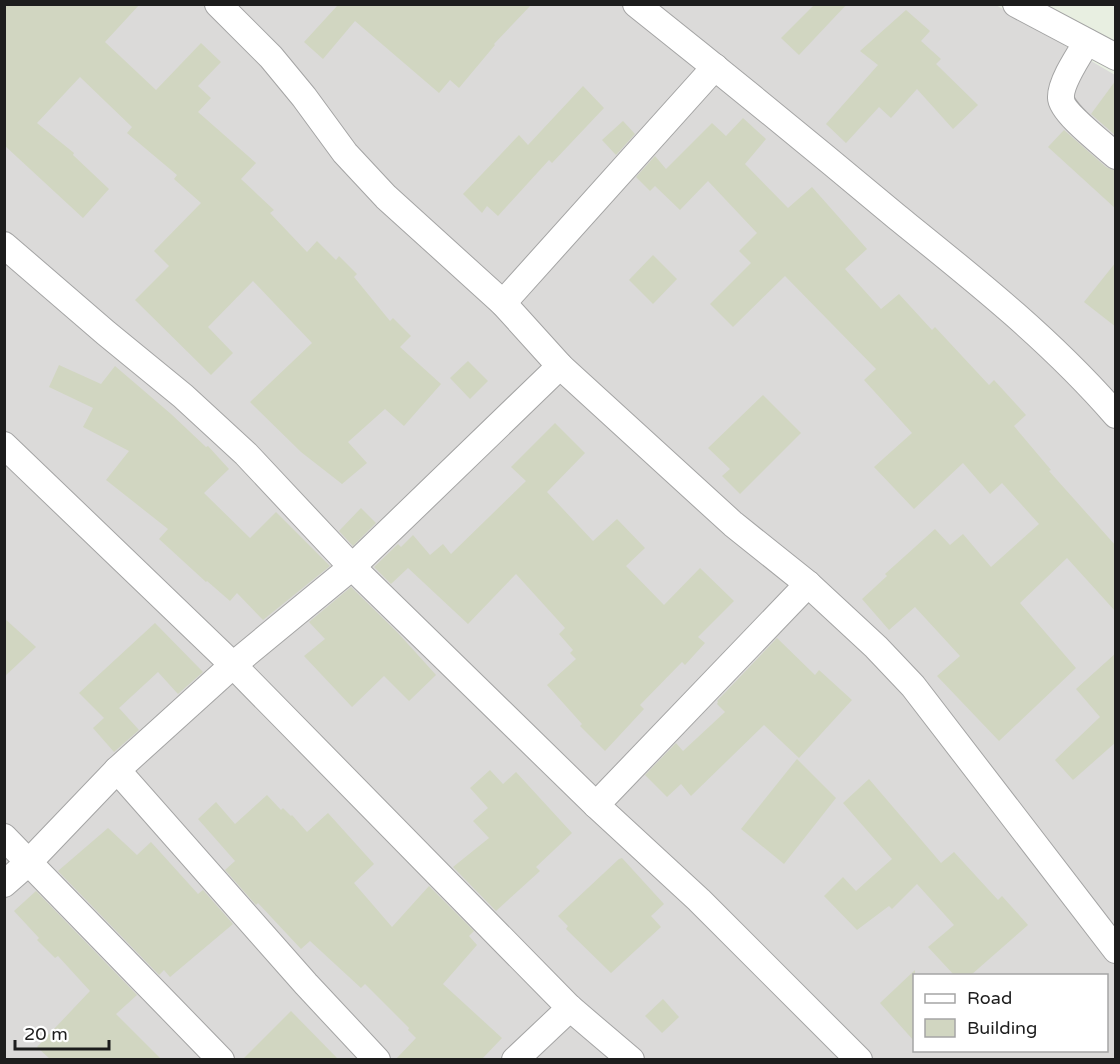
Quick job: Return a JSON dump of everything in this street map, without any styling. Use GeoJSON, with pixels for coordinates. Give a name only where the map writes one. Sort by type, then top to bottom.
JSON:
{"type":"FeatureCollection","features":[{"type":"Feature","properties":{"kind":"street"},"geometry":{"type":"LineString","coordinates":[[219,4],[271,57],[345,153],[386,197],[503,303],[560,366],[733,524],[808,584],[876,647],[913,687],[1116,950]]}},
{"type":"Feature","properties":{"kind":"street"},"geometry":{"type":"LineString","coordinates":[[636,4],[1032,329],[1088,383],[1116,415]]}},
{"type":"Feature","properties":{"kind":"street"},"geometry":{"type":"LineString","coordinates":[[1016,4],[1116,57]]}},
{"type":"Feature","properties":{"kind":"street"},"geometry":{"type":"LineString","coordinates":[[1087,42],[1062,88],[1060,100],[1067,111],[1116,156]]}},
{"type":"Feature","properties":{"kind":"street"},"geometry":{"type":"LineString","coordinates":[[503,303],[715,67]]}},
{"type":"Feature","properties":{"kind":"street"},"geometry":{"type":"LineString","coordinates":[[4,245],[183,396],[231,440],[352,567],[596,805],[699,900],[860,1059]]}},
{"type":"Feature","properties":{"kind":"street"},"geometry":{"type":"LineString","coordinates":[[4,884],[28,863],[117,770],[233,665],[352,567],[560,366]]}},
{"type":"Feature","properties":{"kind":"street"},"geometry":{"type":"LineString","coordinates":[[4,445],[233,665],[570,1008],[631,1059]]}},
{"type":"Feature","properties":{"kind":"street"},"geometry":{"type":"LineString","coordinates":[[596,805],[808,584]]}},
{"type":"Feature","properties":{"kind":"street"},"geometry":{"type":"LineString","coordinates":[[117,770],[306,984],[377,1059]]}},
{"type":"Feature","properties":{"kind":"street"},"geometry":{"type":"LineString","coordinates":[[4,837],[221,1059]]}},
{"type":"Feature","properties":{"kind":"street"},"geometry":{"type":"LineString","coordinates":[[515,1059],[570,1008]]}},
{"type":"Feature","properties":{"kind":"shaded area"},"geometry":{"type":"Polygon","coordinates":[[[5,5],[996,5],[1115,75],[1115,1059],[5,1060],[5,5]]]}},
{"type":"Feature","properties":{"kind":"building"},"geometry":{"type":"Polygon","coordinates":[[[4,4],[140,4],[105,42],[156,90],[201,43],[221,62],[198,86],[211,98],[198,112],[256,163],[241,179],[274,210],[270,213],[307,252],[317,241],[336,260],[339,256],[357,274],[354,277],[390,321],[393,318],[411,336],[400,347],[441,384],[404,426],[385,409],[348,442],[367,463],[342,484],[301,452],[250,402],[312,343],[253,281],[208,327],[233,353],[211,375],[135,300],[169,266],[154,251],[201,203],[174,179],[177,175],[127,133],[132,127],[80,77],[37,123],[74,153],[73,155],[109,189],[83,218],[4,145],[4,4]]]}},
{"type":"Feature","properties":{"kind":"building"},"geometry":{"type":"Polygon","coordinates":[[[336,4],[532,4],[494,44],[459,88],[450,80],[439,93],[355,21],[323,59],[304,42],[337,6],[336,4]]]}},
{"type":"Feature","properties":{"kind":"building"},"geometry":{"type":"Polygon","coordinates":[[[815,4],[847,4],[799,55],[781,38],[815,4]]]}},
{"type":"Feature","properties":{"kind":"building"},"geometry":{"type":"Polygon","coordinates":[[[906,10],[930,31],[921,41],[941,59],[936,64],[978,105],[953,129],[917,89],[891,118],[879,107],[846,143],[826,124],[878,65],[860,51],[906,10]]]}},
{"type":"Feature","properties":{"kind":"building"},"geometry":{"type":"Polygon","coordinates":[[[1116,80],[1116,136],[1091,114],[1116,80]]]}},
{"type":"Feature","properties":{"kind":"building"},"geometry":{"type":"Polygon","coordinates":[[[583,86],[604,108],[552,163],[549,160],[498,216],[487,206],[482,213],[463,194],[519,135],[528,145],[583,86]]]}},
{"type":"Feature","properties":{"kind":"building"},"geometry":{"type":"Polygon","coordinates":[[[743,118],[766,139],[745,164],[788,208],[812,187],[867,249],[845,269],[881,309],[899,294],[932,330],[935,327],[989,385],[994,380],[1026,415],[1014,426],[1051,470],[1049,471],[1116,546],[1116,612],[1067,558],[1020,603],[1076,668],[999,741],[937,676],[960,656],[915,607],[889,630],[862,599],[887,576],[885,574],[935,529],[950,545],[963,534],[991,567],[1039,524],[1002,483],[990,494],[963,463],[914,509],[874,467],[912,433],[864,380],[876,369],[785,276],[733,327],[710,304],[751,263],[739,251],[757,233],[708,181],[680,210],[655,186],[650,191],[636,177],[655,156],[666,169],[712,123],[726,136],[743,118]]]}},
{"type":"Feature","properties":{"kind":"building"},"geometry":{"type":"Polygon","coordinates":[[[623,121],[635,134],[616,155],[602,140],[623,121]]]}},
{"type":"Feature","properties":{"kind":"building"},"geometry":{"type":"Polygon","coordinates":[[[1064,130],[1106,167],[1116,171],[1116,209],[1048,147],[1064,130]]]}},
{"type":"Feature","properties":{"kind":"building"},"geometry":{"type":"Polygon","coordinates":[[[653,255],[677,279],[653,304],[629,280],[653,255]]]}},
{"type":"Feature","properties":{"kind":"building"},"geometry":{"type":"Polygon","coordinates":[[[1116,262],[1116,327],[1084,302],[1116,262]]]}},
{"type":"Feature","properties":{"kind":"building"},"geometry":{"type":"Polygon","coordinates":[[[468,361],[488,381],[470,399],[450,378],[468,361]]]}},
{"type":"Feature","properties":{"kind":"building"},"geometry":{"type":"Polygon","coordinates":[[[59,365],[101,384],[115,366],[206,447],[208,446],[229,469],[204,493],[250,538],[276,512],[330,566],[263,620],[237,593],[230,601],[159,539],[168,529],[106,480],[129,451],[83,427],[93,408],[49,387],[59,365]]]}},
{"type":"Feature","properties":{"kind":"building"},"geometry":{"type":"Polygon","coordinates":[[[763,395],[801,433],[740,494],[722,476],[730,469],[708,448],[763,395]]]}},
{"type":"Feature","properties":{"kind":"building"},"geometry":{"type":"Polygon","coordinates":[[[555,423],[585,453],[547,492],[593,541],[617,519],[645,548],[626,566],[664,605],[700,568],[734,601],[698,637],[705,643],[685,665],[682,662],[640,705],[644,709],[605,751],[580,726],[582,724],[547,685],[576,659],[570,653],[573,650],[559,634],[565,628],[516,574],[468,624],[408,568],[391,584],[374,567],[398,544],[401,547],[413,535],[430,555],[443,544],[451,554],[526,481],[511,467],[555,423]]]}},
{"type":"Feature","properties":{"kind":"building"},"geometry":{"type":"Polygon","coordinates":[[[361,508],[376,523],[353,546],[339,531],[361,508]]]}},
{"type":"Feature","properties":{"kind":"building"},"geometry":{"type":"Polygon","coordinates":[[[351,587],[398,633],[436,675],[409,701],[384,676],[352,707],[304,656],[325,639],[309,622],[351,587]]]}},
{"type":"Feature","properties":{"kind":"building"},"geometry":{"type":"Polygon","coordinates":[[[4,618],[36,647],[4,677],[4,618]]]}},
{"type":"Feature","properties":{"kind":"building"},"geometry":{"type":"Polygon","coordinates":[[[155,623],[203,672],[178,694],[158,672],[119,708],[139,730],[114,752],[93,728],[104,718],[79,693],[155,623]]]}},
{"type":"Feature","properties":{"kind":"building"},"geometry":{"type":"Polygon","coordinates":[[[777,638],[815,675],[819,670],[852,700],[799,758],[764,725],[691,796],[681,784],[667,797],[645,775],[676,743],[683,751],[725,712],[717,701],[777,638]]]}},
{"type":"Feature","properties":{"kind":"building"},"geometry":{"type":"Polygon","coordinates":[[[1116,653],[1116,742],[1073,780],[1055,760],[1100,717],[1076,689],[1116,653]]]}},
{"type":"Feature","properties":{"kind":"building"},"geometry":{"type":"Polygon","coordinates":[[[797,759],[836,798],[784,864],[741,829],[797,759]]]}},
{"type":"Feature","properties":{"kind":"building"},"geometry":{"type":"Polygon","coordinates":[[[490,770],[503,784],[516,772],[572,833],[536,867],[540,871],[496,911],[453,867],[489,838],[473,821],[488,808],[470,788],[490,770]]]}},
{"type":"Feature","properties":{"kind":"building"},"geometry":{"type":"Polygon","coordinates":[[[869,779],[941,863],[954,852],[998,900],[1002,896],[1028,925],[972,974],[953,974],[928,947],[954,925],[917,884],[892,909],[889,906],[857,930],[824,896],[843,877],[856,891],[892,859],[843,803],[869,779]]]}},
{"type":"Feature","properties":{"kind":"building"},"geometry":{"type":"Polygon","coordinates":[[[267,795],[281,810],[283,808],[292,815],[307,832],[328,813],[374,864],[354,883],[392,927],[429,886],[474,931],[469,936],[477,945],[443,984],[502,1038],[482,1059],[396,1059],[416,1038],[408,1030],[409,1028],[365,984],[361,988],[310,941],[301,949],[258,903],[256,905],[225,870],[235,861],[198,819],[216,802],[235,824],[267,795]]]}},
{"type":"Feature","properties":{"kind":"building"},"geometry":{"type":"Polygon","coordinates":[[[108,828],[137,855],[151,842],[198,894],[203,890],[233,924],[170,977],[164,970],[159,975],[58,871],[108,828]]]}},
{"type":"Feature","properties":{"kind":"building"},"geometry":{"type":"Polygon","coordinates":[[[622,858],[664,904],[651,916],[661,927],[611,973],[566,929],[568,926],[558,916],[622,858]]]}},
{"type":"Feature","properties":{"kind":"building"},"geometry":{"type":"Polygon","coordinates":[[[36,891],[137,995],[116,1014],[161,1059],[50,1059],[37,1047],[90,991],[58,956],[55,958],[37,940],[39,938],[14,911],[36,891]]]}},
{"type":"Feature","properties":{"kind":"building"},"geometry":{"type":"Polygon","coordinates":[[[915,970],[913,974],[913,1040],[880,1003],[915,970]]]}},
{"type":"Feature","properties":{"kind":"building"},"geometry":{"type":"Polygon","coordinates":[[[663,999],[679,1017],[662,1033],[645,1016],[663,999]]]}},
{"type":"Feature","properties":{"kind":"building"},"geometry":{"type":"Polygon","coordinates":[[[291,1011],[338,1059],[243,1059],[291,1011]]]}}]}
